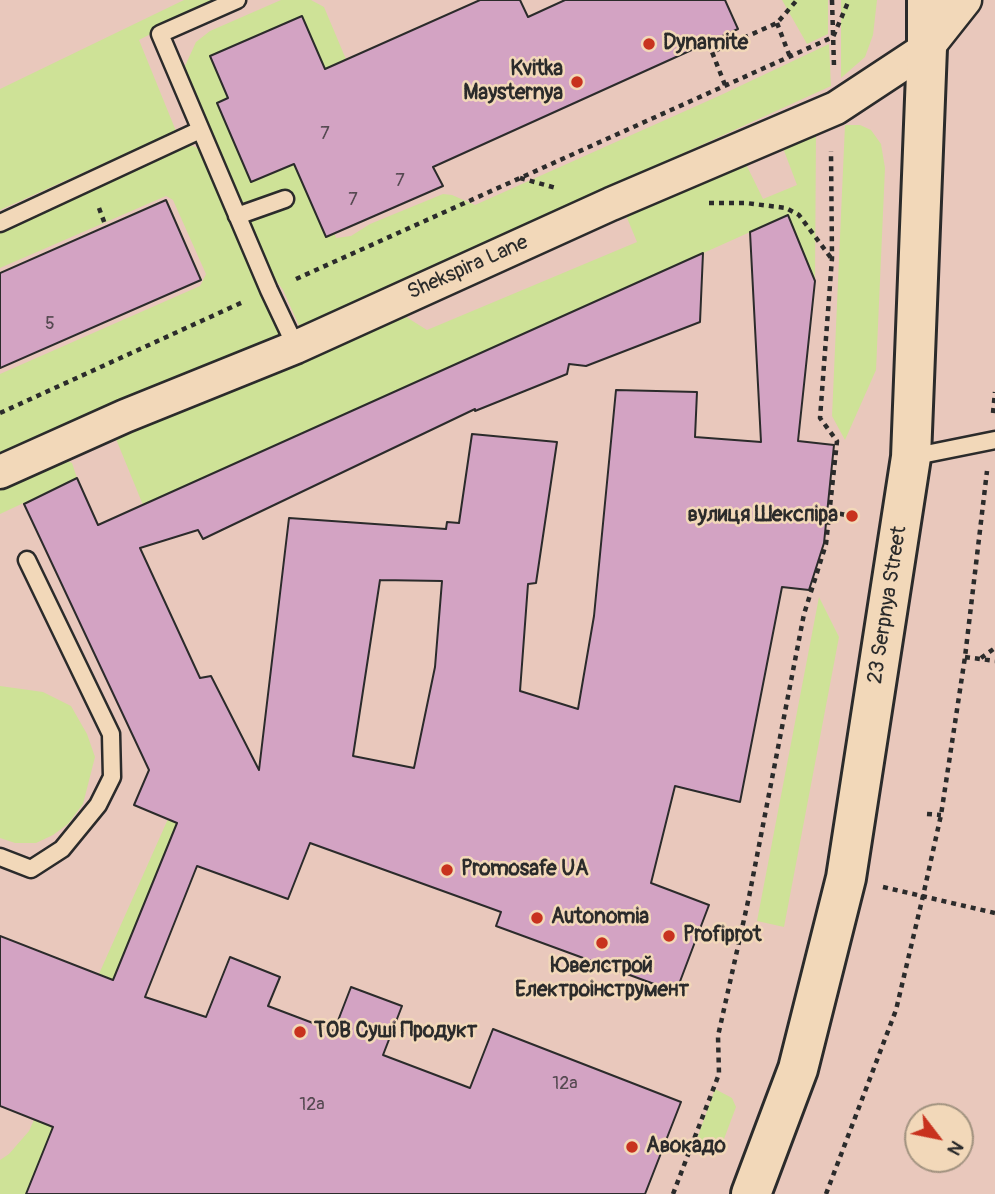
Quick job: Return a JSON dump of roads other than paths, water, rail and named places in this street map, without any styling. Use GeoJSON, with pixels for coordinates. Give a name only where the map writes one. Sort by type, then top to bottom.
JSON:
{"type":"FeatureCollection","features":[{"type":"Feature","properties":{"kind":"street","name":"23 Serpnya Street"},"geometry":{"type":"LineString","coordinates":[[751,1194],[798,1069],[846,878],[911,457],[928,48],[927,0]]}},
{"type":"Feature","properties":{"kind":"street"},"geometry":{"type":"LineString","coordinates":[[928,48],[964,0]]}},
{"type":"Feature","properties":{"kind":"street","name":"Shekspira Lane"},"geometry":{"type":"LineString","coordinates":[[0,471],[125,416],[296,347],[611,204],[836,108],[928,48]]}},
{"type":"Feature","properties":{"kind":"lane"},"geometry":{"type":"LineString","coordinates":[[237,0],[160,34],[296,347]]}},
{"type":"Feature","properties":{"kind":"lane"},"geometry":{"type":"LineString","coordinates":[[0,223],[200,130]]}},
{"type":"Feature","properties":{"kind":"lane"},"geometry":{"type":"LineString","coordinates":[[237,216],[285,199]]}},
{"type":"Feature","properties":{"kind":"lane"},"geometry":{"type":"LineString","coordinates":[[911,457],[992,440]]}},
{"type":"Feature","properties":{"kind":"lane"},"geometry":{"type":"LineString","coordinates":[[0,857],[31,869],[62,849],[98,805],[112,777],[111,734],[27,560]]}},
{"type":"Feature","properties":{"kind":"place","name":"Dynamite"},"geometry":{"type":"Point","coordinates":[649,44]}},
{"type":"Feature","properties":{"kind":"place","name":"Kvitka Maysternya"},"geometry":{"type":"Point","coordinates":[577,82]}},
{"type":"Feature","properties":{"kind":"place","name":"вулиця Шекспіра"},"geometry":{"type":"Point","coordinates":[852,516]}},
{"type":"Feature","properties":{"kind":"place","name":"Promosafe UA"},"geometry":{"type":"Point","coordinates":[447,870]}},
{"type":"Feature","properties":{"kind":"place","name":"Autonomia"},"geometry":{"type":"Point","coordinates":[537,918]}},
{"type":"Feature","properties":{"kind":"place","name":"Profiprot"},"geometry":{"type":"Point","coordinates":[669,936]}},
{"type":"Feature","properties":{"kind":"place","name":"Ювелстрой Електроінструмент"},"geometry":{"type":"Point","coordinates":[602,943]}},
{"type":"Feature","properties":{"kind":"place","name":"ТОВ Суші Продукт"},"geometry":{"type":"Point","coordinates":[300,1032]}},
{"type":"Feature","properties":{"kind":"place","name":"Авокадо"},"geometry":{"type":"Point","coordinates":[632,1147]}}]}
